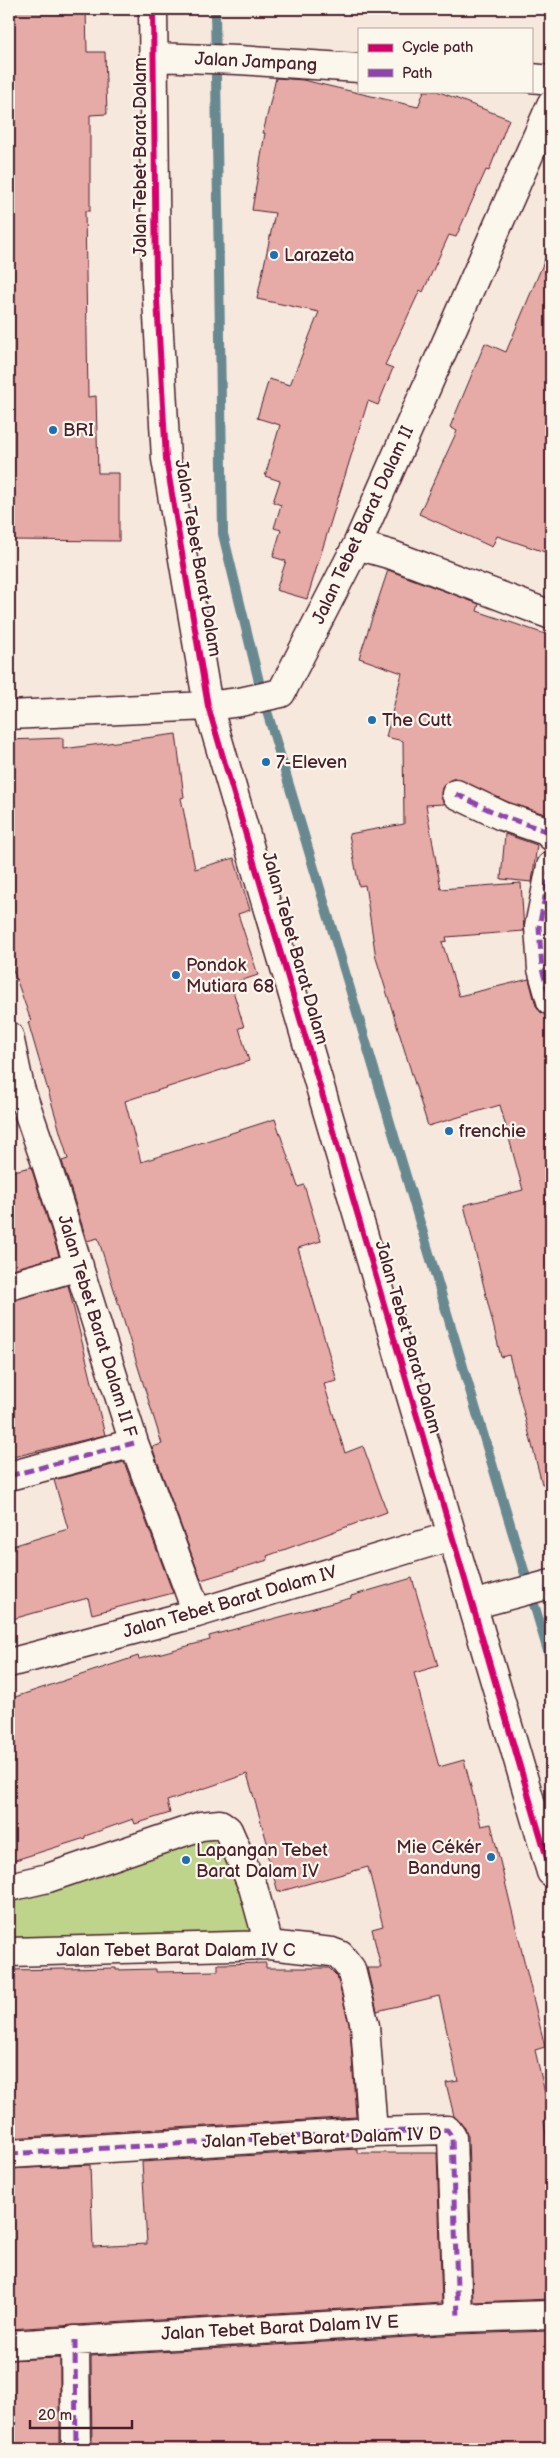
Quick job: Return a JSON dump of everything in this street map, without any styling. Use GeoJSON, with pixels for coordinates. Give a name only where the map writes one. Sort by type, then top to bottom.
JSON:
{"type":"FeatureCollection","features":[{"type":"Feature","properties":{"kind":"street","name":"Jalan Tebet Barat Dalam"},"geometry":{"type":"LineString","coordinates":[[153,9],[156,281],[166,459],[208,706],[551,1872]]}},
{"type":"Feature","properties":{"kind":"street","name":"Jalan Jampang"},"geometry":{"type":"LineString","coordinates":[[154,57],[238,60],[358,68]]}},
{"type":"Feature","properties":{"kind":"street"},"geometry":{"type":"LineString","coordinates":[[532,78],[551,80]]}},
{"type":"Feature","properties":{"kind":"street","name":"Jalan Tebet Barat Dalam II"},"geometry":{"type":"LineString","coordinates":[[9,715],[208,706],[240,702],[281,693],[358,545],[551,105]]}},
{"type":"Feature","properties":{"kind":"street"},"geometry":{"type":"LineString","coordinates":[[358,545],[392,555],[551,615]]}},
{"type":"Feature","properties":{"kind":"street"},"geometry":{"type":"LineString","coordinates":[[456,794],[502,816],[546,831],[551,836]]}},
{"type":"Feature","properties":{"kind":"street"},"geometry":{"type":"LineString","coordinates":[[551,866],[539,927],[542,969],[551,1001]]}},
{"type":"Feature","properties":{"kind":"street","name":"Jalan Tebet Barat Dalam II F"},"geometry":{"type":"LineString","coordinates":[[9,1036],[14,1089],[79,1266],[134,1443],[197,1613]]}},
{"type":"Feature","properties":{"kind":"street"},"geometry":{"type":"LineString","coordinates":[[9,1286],[79,1266]]}},
{"type":"Feature","properties":{"kind":"street"},"geometry":{"type":"LineString","coordinates":[[9,1476],[134,1443]]}},
{"type":"Feature","properties":{"kind":"street","name":"Jalan Tebet Barat Dalam IV"},"geometry":{"type":"LineString","coordinates":[[9,1663],[197,1613],[451,1536]]}},
{"type":"Feature","properties":{"kind":"street"},"geometry":{"type":"LineString","coordinates":[[472,1605],[550,1585]]}},
{"type":"Feature","properties":{"kind":"street"},"geometry":{"type":"LineString","coordinates":[[9,1887],[48,1878],[201,1826],[220,1824],[228,1830],[252,1887],[268,1946]]}},
{"type":"Feature","properties":{"kind":"street","name":"Jalan Tebet Barat Dalam IV C"},"geometry":{"type":"LineString","coordinates":[[9,1952],[268,1946],[340,1954],[351,1969],[366,2026],[373,2132]]}},
{"type":"Feature","properties":{"kind":"street","name":"Jalan Tebet Barat Dalam IV D"},"geometry":{"type":"LineString","coordinates":[[9,2154],[445,2129],[451,2134],[458,2318]]}},
{"type":"Feature","properties":{"kind":"street","name":"Jalan Tebet Barat Dalam IV E"},"geometry":{"type":"LineString","coordinates":[[9,2344],[458,2318],[551,2315]]}},
{"type":"Feature","properties":{"kind":"street"},"geometry":{"type":"LineString","coordinates":[[75,2340],[76,2449]]}},
{"type":"Feature","properties":{"kind":"green space","name":"Lapangan Tebet Barat Dalam IV"},"geometry":{"type":"Polygon","coordinates":[[[221,1831],[246,1889],[251,1935],[9,1939],[9,1899],[221,1831]]]}},
{"type":"Feature","properties":{"kind":"building"},"geometry":{"type":"Polygon","coordinates":[[[9,9],[86,9],[87,52],[105,52],[107,114],[90,115],[90,211],[85,211],[88,397],[96,396],[98,473],[119,473],[119,541],[9,540],[9,9]]]}},
{"type":"Feature","properties":{"kind":"building"},"geometry":{"type":"Polygon","coordinates":[[[276,78],[303,80],[418,107],[424,92],[440,92],[509,119],[489,171],[486,170],[456,237],[449,235],[423,292],[420,290],[385,365],[393,368],[378,405],[368,401],[307,599],[276,590],[286,561],[273,557],[281,530],[274,528],[281,505],[273,502],[280,481],[265,476],[280,425],[257,418],[269,379],[290,385],[319,312],[257,299],[275,213],[252,210],[265,133],[263,133],[276,78]]]}},
{"type":"Feature","properties":{"kind":"building"},"geometry":{"type":"Polygon","coordinates":[[[551,245],[551,554],[497,536],[492,547],[419,514],[457,431],[450,427],[485,343],[506,352],[551,245]]]}},
{"type":"Feature","properties":{"kind":"building"},"geometry":{"type":"Polygon","coordinates":[[[388,570],[479,604],[477,611],[551,636],[551,816],[508,802],[455,778],[448,781],[442,788],[441,796],[444,804],[426,805],[441,889],[521,883],[524,931],[446,937],[447,941],[442,942],[459,996],[529,979],[536,1006],[545,1015],[551,1039],[551,1483],[542,1484],[509,1355],[501,1357],[464,1205],[523,1190],[500,1105],[428,1126],[376,958],[365,885],[359,886],[349,834],[404,824],[403,741],[386,737],[402,673],[359,658],[388,570]]]}},
{"type":"Feature","properties":{"kind":"building"},"geometry":{"type":"Polygon","coordinates":[[[176,734],[184,797],[181,798],[195,869],[234,858],[250,910],[238,914],[258,975],[231,984],[244,1027],[239,1028],[249,1061],[125,1101],[141,1162],[275,1119],[298,1187],[304,1185],[321,1241],[298,1248],[337,1381],[324,1384],[345,1453],[363,1446],[387,1512],[267,1556],[268,1560],[201,1580],[152,1447],[162,1444],[98,1238],[87,1241],[62,1161],[68,1159],[28,1022],[31,1021],[9,958],[9,740],[63,738],[63,749],[176,734]]]}},
{"type":"Feature","properties":{"kind":"building"},"geometry":{"type":"Polygon","coordinates":[[[505,834],[537,845],[532,882],[501,879],[505,834]]]}},
{"type":"Feature","properties":{"kind":"building"},"geometry":{"type":"Polygon","coordinates":[[[31,1167],[59,1256],[9,1270],[9,1172],[31,1167]]]}},
{"type":"Feature","properties":{"kind":"building"},"geometry":{"type":"Polygon","coordinates":[[[68,1285],[105,1435],[9,1458],[9,1301],[68,1285]]]}},
{"type":"Feature","properties":{"kind":"building"},"geometry":{"type":"Polygon","coordinates":[[[124,1462],[173,1593],[92,1614],[88,1598],[9,1620],[9,1547],[68,1529],[54,1480],[124,1462]]]}},
{"type":"Feature","properties":{"kind":"building"},"geometry":{"type":"Polygon","coordinates":[[[412,1578],[438,1666],[414,1673],[439,1767],[464,1760],[481,1826],[491,1824],[545,2047],[535,2050],[551,2119],[544,2121],[551,2173],[551,2299],[473,2302],[468,2136],[465,2128],[454,2116],[446,2083],[458,2081],[439,1996],[377,2011],[367,1968],[381,1968],[372,1929],[383,1926],[368,1867],[278,1892],[266,1850],[269,1849],[247,1774],[167,1801],[170,1813],[135,1824],[133,1819],[85,1836],[85,1838],[9,1862],[9,1699],[138,1656],[139,1659],[210,1640],[209,1636],[351,1598],[351,1596],[412,1578]]]}},
{"type":"Feature","properties":{"kind":"building"},"geometry":{"type":"Polygon","coordinates":[[[266,1963],[266,1968],[329,1968],[337,1976],[350,2028],[356,2117],[9,2138],[9,1970],[116,1968],[116,1970],[156,1969],[156,1972],[218,1971],[218,1964],[266,1963]]]}},
{"type":"Feature","properties":{"kind":"building"},"geometry":{"type":"Polygon","coordinates":[[[357,2149],[357,2153],[437,2153],[442,2303],[9,2329],[9,2169],[90,2165],[93,2247],[147,2244],[142,2162],[357,2149]]]}},
{"type":"Feature","properties":{"kind":"building"},"geometry":{"type":"Polygon","coordinates":[[[551,2331],[551,2449],[92,2449],[91,2356],[459,2334],[551,2331]]]}},
{"type":"Feature","properties":{"kind":"building"},"geometry":{"type":"Polygon","coordinates":[[[60,2358],[60,2449],[9,2449],[9,2360],[60,2358]]]}},
{"type":"Feature","properties":{"kind":"waterway"},"geometry":{"type":"LineString","coordinates":[[215,9],[223,534],[263,698],[551,1661]]}},
{"type":"Feature","properties":{"kind":"marked path"},"geometry":{"type":"LineString","coordinates":[[456,794],[502,816],[546,831],[551,836]]}},
{"type":"Feature","properties":{"kind":"marked path"},"geometry":{"type":"LineString","coordinates":[[551,866],[539,927],[542,969],[551,1001]]}},
{"type":"Feature","properties":{"kind":"marked path"},"geometry":{"type":"LineString","coordinates":[[9,1476],[134,1443]]}},
{"type":"Feature","properties":{"kind":"marked path"},"geometry":{"type":"LineString","coordinates":[[9,2154],[373,2132],[447,2130],[452,2137],[458,2318]]}},
{"type":"Feature","properties":{"kind":"marked path"},"geometry":{"type":"LineString","coordinates":[[75,2340],[76,2449]]}},
{"type":"Feature","properties":{"kind":"cycle path"},"geometry":{"type":"LineString","coordinates":[[153,9],[156,281],[166,459],[208,706],[551,1872]]}},
{"type":"Feature","properties":{"kind":"place","name":"Larazeta"},"geometry":{"type":"Point","coordinates":[274,255]}},
{"type":"Feature","properties":{"kind":"place","name":"BRI"},"geometry":{"type":"Point","coordinates":[53,430]}},
{"type":"Feature","properties":{"kind":"place","name":"The Cutt"},"geometry":{"type":"Point","coordinates":[372,720]}},
{"type":"Feature","properties":{"kind":"place","name":"7-Eleven"},"geometry":{"type":"Point","coordinates":[266,762]}},
{"type":"Feature","properties":{"kind":"place","name":"Pondok Mutiara 68"},"geometry":{"type":"Point","coordinates":[176,975]}},
{"type":"Feature","properties":{"kind":"place","name":"frenchie"},"geometry":{"type":"Point","coordinates":[449,1131]}},
{"type":"Feature","properties":{"kind":"place","name":"Mie Cékér Bandung"},"geometry":{"type":"Point","coordinates":[491,1857]}},
{"type":"Feature","properties":{"kind":"place","name":"Lapangan Tebet Barat Dalam IV"},"geometry":{"type":"Point","coordinates":[186,1860]}}]}
